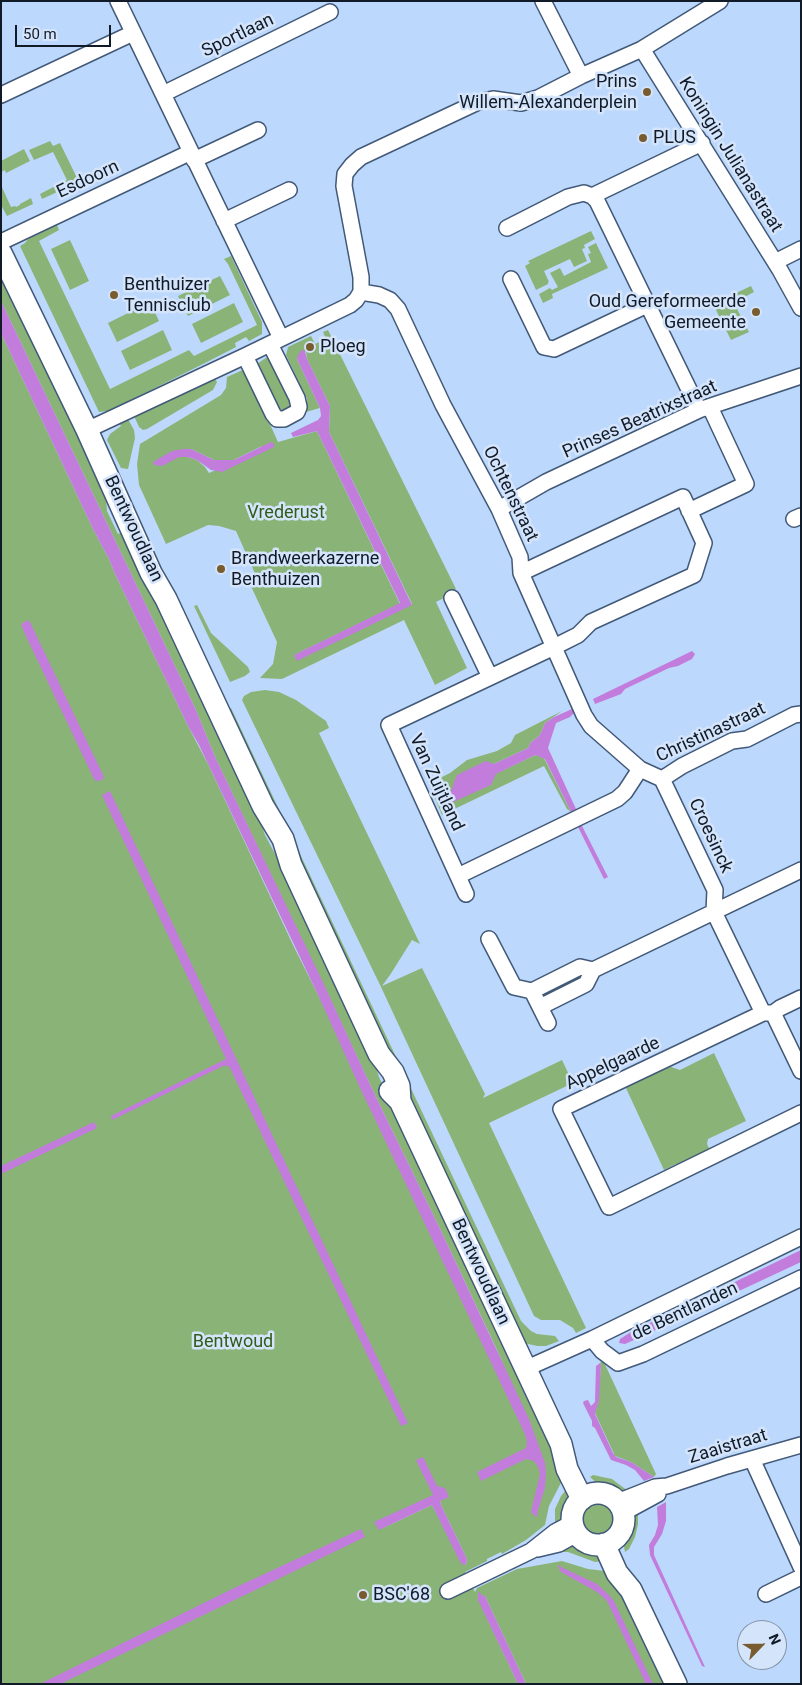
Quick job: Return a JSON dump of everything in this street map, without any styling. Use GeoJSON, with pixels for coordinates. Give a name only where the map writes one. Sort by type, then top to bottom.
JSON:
{"type":"FeatureCollection","features":[{"type":"Feature","properties":{"kind":"main road","name":"Bentwoudlaan"},"geometry":{"type":"LineString","coordinates":[[1,253],[87,430],[151,573],[166,599],[263,806],[283,839],[291,865],[379,1054],[383,1076],[390,1090],[400,1100],[561,1444],[567,1469],[588,1496]]}},
{"type":"Feature","properties":{"kind":"main road"},"geometry":{"type":"LineString","coordinates":[[606,1495],[620,1507],[622,1527],[609,1542],[592,1544],[586,1542],[575,1529],[574,1510],[588,1496],[606,1495]]}},
{"type":"Feature","properties":{"kind":"main road"},"geometry":{"type":"LineString","coordinates":[[609,1542],[617,1573],[631,1590],[676,1684]]}},
{"type":"Feature","properties":{"kind":"street"},"geometry":{"type":"LineString","coordinates":[[118,1],[224,221],[275,341],[297,398],[298,412],[284,419],[277,419],[245,356]]}},
{"type":"Feature","properties":{"kind":"street"},"geometry":{"type":"LineString","coordinates":[[543,1],[581,76]]}},
{"type":"Feature","properties":{"kind":"street"},"geometry":{"type":"LineString","coordinates":[[87,430],[350,305],[360,292],[361,277],[344,186],[346,174],[352,165],[362,157],[478,102],[493,99],[521,103],[538,98],[581,76],[642,49],[720,1]]}},
{"type":"Feature","properties":{"kind":"street","name":"Sportlaan"},"geometry":{"type":"LineString","coordinates":[[163,94],[330,12]]}},
{"type":"Feature","properties":{"kind":"street"},"geometry":{"type":"LineString","coordinates":[[1,95],[133,33]]}},
{"type":"Feature","properties":{"kind":"street","name":"Koningin Julianastraat"},"geometry":{"type":"LineString","coordinates":[[642,49],[702,143],[801,308]]}},
{"type":"Feature","properties":{"kind":"street","name":"Esdoorn"},"geometry":{"type":"LineString","coordinates":[[1,242],[192,156],[258,130]]}},
{"type":"Feature","properties":{"kind":"street"},"geometry":{"type":"LineString","coordinates":[[592,196],[702,143]]}},
{"type":"Feature","properties":{"kind":"street"},"geometry":{"type":"LineString","coordinates":[[224,221],[289,190]]}},
{"type":"Feature","properties":{"kind":"street"},"geometry":{"type":"LineString","coordinates":[[507,228],[568,197],[584,193],[592,196],[597,202],[647,305],[705,409]]}},
{"type":"Feature","properties":{"kind":"street"},"geometry":{"type":"LineString","coordinates":[[775,262],[801,249]]}},
{"type":"Feature","properties":{"kind":"street"},"geometry":{"type":"LineString","coordinates":[[511,279],[544,347],[554,349],[647,305]]}},
{"type":"Feature","properties":{"kind":"street","name":"Ochtenstraat"},"geometry":{"type":"LineString","coordinates":[[360,292],[379,295],[390,300],[398,309],[443,405],[499,509],[520,557],[521,574],[686,504],[746,484],[705,409]]}},
{"type":"Feature","properties":{"kind":"street","name":"Prinses Beatrixstraat"},"geometry":{"type":"LineString","coordinates":[[499,509],[546,482],[705,409],[801,376]]}},
{"type":"Feature","properties":{"kind":"street","name":"Van Zuijtland"},"geometry":{"type":"LineString","coordinates":[[466,894],[389,725],[554,648],[578,635],[590,622],[694,575],[704,543],[686,504]]}},
{"type":"Feature","properties":{"kind":"street","name":"Christinastraat"},"geometry":{"type":"LineString","coordinates":[[521,574],[591,726],[640,769],[662,779],[682,766],[732,741],[747,739],[794,715],[801,714]]}},
{"type":"Feature","properties":{"kind":"street"},"geometry":{"type":"LineString","coordinates":[[452,598],[490,677]]}},
{"type":"Feature","properties":{"kind":"street"},"geometry":{"type":"LineString","coordinates":[[458,876],[617,799],[625,792],[640,769]]}},
{"type":"Feature","properties":{"kind":"street","name":"Croesinck"},"geometry":{"type":"LineString","coordinates":[[662,779],[715,890],[714,912],[801,1071]]}},
{"type":"Feature","properties":{"kind":"street"},"geometry":{"type":"LineString","coordinates":[[540,1007],[586,984],[594,970],[801,870]]}},
{"type":"Feature","properties":{"kind":"street"},"geometry":{"type":"LineString","coordinates":[[489,938],[514,986],[532,991],[580,967],[594,970]]}},
{"type":"Feature","properties":{"kind":"street"},"geometry":{"type":"LineString","coordinates":[[532,991],[548,1023]]}},
{"type":"Feature","properties":{"kind":"street"},"geometry":{"type":"LineString","coordinates":[[768,1013],[801,998]]}},
{"type":"Feature","properties":{"kind":"street","name":"Appelgaarde"},"geometry":{"type":"LineString","coordinates":[[768,1013],[561,1109],[609,1207],[801,1112]]}},
{"type":"Feature","properties":{"kind":"street","name":"de Bentlanden"},"geometry":{"type":"LineString","coordinates":[[525,1369],[801,1237]]}},
{"type":"Feature","properties":{"kind":"street","name":"de Bentlanden"},"geometry":{"type":"LineString","coordinates":[[592,1338],[602,1352],[618,1363],[643,1354],[801,1278]]}},
{"type":"Feature","properties":{"kind":"street","name":"Zaaistraat"},"geometry":{"type":"LineString","coordinates":[[620,1507],[658,1494],[667,1486],[801,1445]]}},
{"type":"Feature","properties":{"kind":"street"},"geometry":{"type":"LineString","coordinates":[[752,1459],[801,1567]]}},
{"type":"Feature","properties":{"kind":"street"},"geometry":{"type":"LineString","coordinates":[[448,1591],[531,1551],[555,1532],[575,1529]]}},
{"type":"Feature","properties":{"kind":"street"},"geometry":{"type":"LineString","coordinates":[[766,1594],[801,1577]]}},
{"type":"Feature","properties":{"kind":"green space"},"geometry":{"type":"Polygon","coordinates":[[[50,141],[53,146],[60,143],[79,182],[42,199],[40,194],[67,180],[53,152],[34,160],[29,150],[50,141]]]}},
{"type":"Feature","properties":{"kind":"green space"},"geometry":{"type":"Polygon","coordinates":[[[24,149],[30,161],[6,173],[5,170],[1,172],[1,161],[24,149]]]}},
{"type":"Feature","properties":{"kind":"green space"},"geometry":{"type":"Polygon","coordinates":[[[1,185],[11,207],[16,207],[31,198],[33,204],[7,216],[1,205],[1,185]]]}},
{"type":"Feature","properties":{"kind":"green space"},"geometry":{"type":"Polygon","coordinates":[[[57,225],[59,230],[39,241],[110,389],[189,350],[194,356],[257,325],[224,259],[231,256],[262,322],[262,334],[249,341],[246,337],[235,343],[236,347],[207,362],[129,401],[107,411],[99,412],[20,246],[28,239],[57,225]]]}},
{"type":"Feature","properties":{"kind":"green space"},"geometry":{"type":"Polygon","coordinates":[[[591,231],[595,239],[584,245],[585,248],[582,249],[587,261],[574,267],[570,259],[544,271],[549,282],[536,290],[525,266],[530,263],[528,261],[591,231]]]}},
{"type":"Feature","properties":{"kind":"green space"},"geometry":{"type":"Polygon","coordinates":[[[70,240],[89,281],[70,290],[51,249],[70,240]]]}},
{"type":"Feature","properties":{"kind":"green space"},"geometry":{"type":"Polygon","coordinates":[[[596,243],[608,268],[552,294],[553,298],[543,303],[539,294],[550,288],[552,290],[558,287],[550,273],[560,268],[564,276],[591,262],[588,254],[591,253],[588,247],[596,243]]]}},
{"type":"Feature","properties":{"kind":"green space","name":"Bentwoud"},"geometry":{"type":"Polygon","coordinates":[[[1,266],[91,454],[87,456],[106,496],[107,511],[118,534],[127,530],[258,814],[265,835],[283,869],[375,1064],[379,1077],[546,1436],[563,1479],[549,1506],[545,1525],[526,1540],[465,1572],[475,1592],[477,1588],[517,1569],[562,1561],[588,1569],[605,1571],[612,1576],[668,1684],[526,1684],[485,1596],[486,1616],[518,1684],[1,1684],[1,333],[294,947],[505,1367],[1,301],[1,266]],[[444,1497],[379,1530],[432,1505],[464,1565],[467,1559],[440,1501],[444,1497]]]}},
{"type":"Feature","properties":{"kind":"green space"},"geometry":{"type":"Polygon","coordinates":[[[220,276],[230,295],[188,316],[178,296],[220,276]]]}},
{"type":"Feature","properties":{"kind":"green space"},"geometry":{"type":"Polygon","coordinates":[[[751,286],[754,292],[737,301],[740,307],[737,309],[749,332],[731,340],[713,304],[751,286]]]}},
{"type":"Feature","properties":{"kind":"green space"},"geometry":{"type":"Polygon","coordinates":[[[150,302],[159,321],[117,342],[108,323],[150,302]]]}},
{"type":"Feature","properties":{"kind":"green space"},"geometry":{"type":"Polygon","coordinates":[[[234,303],[243,322],[201,343],[192,324],[234,303]]]}},
{"type":"Feature","properties":{"kind":"green space"},"geometry":{"type":"Polygon","coordinates":[[[163,330],[172,350],[130,370],[121,351],[163,330]]]}},
{"type":"Feature","properties":{"kind":"green space","name":"Vrederust"},"geometry":{"type":"Polygon","coordinates":[[[328,330],[456,589],[453,591],[454,593],[436,602],[467,668],[435,685],[404,620],[282,679],[260,678],[273,664],[277,642],[249,582],[257,578],[236,531],[208,525],[166,544],[139,485],[137,464],[140,444],[221,395],[226,388],[227,377],[245,369],[278,442],[317,431],[400,604],[294,655],[412,604],[329,432],[330,406],[307,359],[306,351],[297,359],[320,408],[306,412],[307,399],[286,355],[288,347],[311,336],[315,344],[326,339],[323,332],[328,330]],[[273,444],[260,447],[234,460],[214,460],[191,449],[183,449],[179,457],[197,460],[209,473],[273,444]]]}},
{"type":"Feature","properties":{"kind":"green space"},"geometry":{"type":"Polygon","coordinates":[[[270,355],[293,404],[289,410],[283,411],[277,407],[257,364],[270,355]]]}},
{"type":"Feature","properties":{"kind":"green space"},"geometry":{"type":"Polygon","coordinates":[[[213,375],[217,382],[213,390],[147,429],[143,430],[139,427],[134,416],[213,375]]]}},
{"type":"Feature","properties":{"kind":"green space"},"geometry":{"type":"Polygon","coordinates":[[[128,419],[134,430],[135,438],[128,469],[121,468],[107,440],[110,434],[121,426],[119,423],[128,419]]]}},
{"type":"Feature","properties":{"kind":"green space"},"geometry":{"type":"Polygon","coordinates":[[[197,605],[211,633],[248,667],[250,672],[245,676],[230,682],[194,606],[197,605]]]}},
{"type":"Feature","properties":{"kind":"green space"},"geometry":{"type":"Polygon","coordinates":[[[265,690],[279,692],[296,700],[326,721],[329,728],[319,733],[420,944],[412,940],[382,986],[422,968],[485,1094],[483,1098],[562,1060],[573,1083],[489,1123],[586,1328],[576,1333],[573,1328],[560,1320],[541,1320],[534,1316],[381,987],[242,700],[244,696],[251,692],[265,690]]]}},
{"type":"Feature","properties":{"kind":"green space"},"geometry":{"type":"Polygon","coordinates":[[[231,708],[521,1321],[531,1331],[537,1334],[555,1336],[559,1341],[546,1346],[524,1343],[333,942],[333,929],[227,714],[231,708]]]}},
{"type":"Feature","properties":{"kind":"green space"},"geometry":{"type":"Polygon","coordinates":[[[562,711],[545,723],[541,733],[531,742],[528,748],[494,764],[495,774],[535,755],[544,758],[571,812],[567,809],[544,766],[442,815],[427,779],[438,779],[450,773],[467,760],[497,751],[511,743],[515,735],[562,711]]]}},
{"type":"Feature","properties":{"kind":"green space"},"geometry":{"type":"Polygon","coordinates":[[[714,1053],[746,1121],[708,1139],[707,1144],[710,1150],[678,1166],[676,1164],[664,1170],[625,1086],[665,1065],[680,1070],[714,1053]]]}},
{"type":"Feature","properties":{"kind":"green space"},"geometry":{"type":"Polygon","coordinates":[[[603,1360],[656,1474],[654,1477],[631,1462],[615,1456],[595,1413],[598,1402],[600,1363],[603,1360]]]}},
{"type":"Feature","properties":{"kind":"green space"},"geometry":{"type":"Polygon","coordinates":[[[593,1475],[612,1479],[628,1491],[622,1494],[601,1487],[590,1477],[593,1475]]]}},
{"type":"Feature","properties":{"kind":"green space"},"geometry":{"type":"Polygon","coordinates":[[[569,1486],[572,1493],[571,1502],[564,1519],[555,1527],[555,1509],[561,1496],[569,1486]]]}},
{"type":"Feature","properties":{"kind":"green space"},"geometry":{"type":"Polygon","coordinates":[[[597,1503],[603,1504],[608,1508],[612,1513],[612,1525],[608,1530],[603,1534],[597,1535],[591,1534],[586,1530],[582,1525],[581,1519],[582,1513],[586,1508],[591,1504],[597,1503]]]}},
{"type":"Feature","properties":{"kind":"green space"},"geometry":{"type":"Polygon","coordinates":[[[638,1512],[635,1537],[629,1549],[625,1552],[623,1541],[629,1521],[638,1512]]]}},
{"type":"Feature","properties":{"kind":"green space"},"geometry":{"type":"Polygon","coordinates":[[[569,1544],[578,1544],[598,1553],[605,1561],[595,1562],[568,1552],[556,1552],[569,1544]]]}},
{"type":"Feature","properties":{"kind":"shaded area"},"geometry":{"type":"Polygon","coordinates":[[[1,301],[195,708],[216,759],[529,1419],[545,1463],[546,1473],[545,1488],[536,1517],[531,1512],[540,1474],[534,1461],[526,1459],[481,1481],[477,1472],[526,1448],[527,1441],[524,1432],[361,1090],[318,995],[199,745],[188,726],[93,529],[1,333],[1,301]]]}},
{"type":"Feature","properties":{"kind":"shaded area"},"geometry":{"type":"Polygon","coordinates":[[[302,350],[305,351],[330,406],[329,432],[412,605],[297,661],[294,655],[400,603],[317,431],[293,437],[291,433],[318,420],[321,416],[320,408],[297,359],[302,350]]]}},
{"type":"Feature","properties":{"kind":"shaded area"},"geometry":{"type":"Polygon","coordinates":[[[271,442],[274,444],[274,447],[222,472],[211,470],[197,460],[188,457],[179,457],[162,466],[154,465],[153,462],[172,451],[183,449],[191,449],[214,460],[234,460],[271,442]]]}},
{"type":"Feature","properties":{"kind":"shaded area"},"geometry":{"type":"Polygon","coordinates":[[[29,620],[104,777],[102,780],[96,781],[94,779],[25,634],[21,624],[29,620]]]}},
{"type":"Feature","properties":{"kind":"shaded area"},"geometry":{"type":"Polygon","coordinates":[[[692,651],[695,654],[692,659],[625,689],[621,694],[595,704],[593,699],[692,651]]]}},
{"type":"Feature","properties":{"kind":"shaded area"},"geometry":{"type":"Polygon","coordinates":[[[572,709],[574,713],[570,717],[556,723],[548,748],[576,809],[571,812],[545,759],[535,755],[496,774],[491,785],[453,802],[449,796],[457,775],[486,761],[494,764],[528,748],[531,742],[541,733],[545,723],[572,709]]]}},
{"type":"Feature","properties":{"kind":"shaded area"},"geometry":{"type":"Polygon","coordinates":[[[110,791],[408,1423],[401,1426],[230,1068],[223,1066],[112,1120],[111,1116],[226,1059],[102,795],[110,791]]]}},
{"type":"Feature","properties":{"kind":"shaded area"},"geometry":{"type":"Polygon","coordinates":[[[581,824],[608,877],[604,879],[578,827],[581,824]]]}},
{"type":"Feature","properties":{"kind":"shaded area"},"geometry":{"type":"Polygon","coordinates":[[[94,1122],[97,1128],[1,1174],[1,1166],[94,1122]]]}},
{"type":"Feature","properties":{"kind":"shaded area"},"geometry":{"type":"Polygon","coordinates":[[[801,1250],[801,1262],[625,1344],[619,1343],[620,1339],[631,1332],[801,1250]]]}},
{"type":"Feature","properties":{"kind":"shaded area"},"geometry":{"type":"Polygon","coordinates":[[[600,1363],[599,1400],[595,1414],[613,1453],[616,1457],[631,1462],[654,1477],[644,1481],[635,1470],[611,1460],[595,1428],[592,1426],[592,1421],[583,1403],[588,1400],[591,1406],[595,1402],[596,1366],[600,1363]]]}},
{"type":"Feature","properties":{"kind":"shaded area"},"geometry":{"type":"Polygon","coordinates":[[[423,1457],[437,1486],[445,1488],[449,1497],[440,1501],[467,1559],[464,1565],[460,1562],[432,1505],[379,1530],[374,1522],[433,1495],[416,1460],[423,1457]]]}},
{"type":"Feature","properties":{"kind":"shaded area"},"geometry":{"type":"Polygon","coordinates":[[[666,1502],[666,1521],[662,1534],[654,1547],[654,1555],[705,1667],[702,1666],[650,1555],[649,1545],[658,1525],[657,1507],[666,1502]]]}},
{"type":"Feature","properties":{"kind":"shaded area"},"geometry":{"type":"Polygon","coordinates":[[[361,1529],[365,1537],[189,1622],[60,1684],[40,1684],[232,1589],[361,1529]]]}},
{"type":"Feature","properties":{"kind":"shaded area"},"geometry":{"type":"Polygon","coordinates":[[[560,1565],[597,1584],[614,1601],[653,1684],[646,1684],[607,1601],[597,1592],[561,1572],[558,1566],[560,1565]]]}},
{"type":"Feature","properties":{"kind":"shaded area"},"geometry":{"type":"Polygon","coordinates":[[[480,1592],[481,1595],[485,1596],[526,1684],[518,1684],[478,1600],[478,1593],[480,1592]]]}},
{"type":"Feature","properties":{"kind":"place","name":"Prins Willem-Alexanderplein"},"geometry":{"type":"Point","coordinates":[647,92]}},
{"type":"Feature","properties":{"kind":"place","name":"PLUS"},"geometry":{"type":"Point","coordinates":[643,138]}},
{"type":"Feature","properties":{"kind":"place","name":"Benthuizer Tennisclub"},"geometry":{"type":"Point","coordinates":[114,295]}},
{"type":"Feature","properties":{"kind":"place","name":"Oud Gereformeerde Gemeente"},"geometry":{"type":"Point","coordinates":[756,312]}},
{"type":"Feature","properties":{"kind":"place","name":"Ploeg"},"geometry":{"type":"Point","coordinates":[310,347]}},
{"type":"Feature","properties":{"kind":"place","name":"Brandweerkazerne Benthuizen"},"geometry":{"type":"Point","coordinates":[221,569]}},
{"type":"Feature","properties":{"kind":"place","name":"BSC'68"},"geometry":{"type":"Point","coordinates":[363,1595]}}]}
